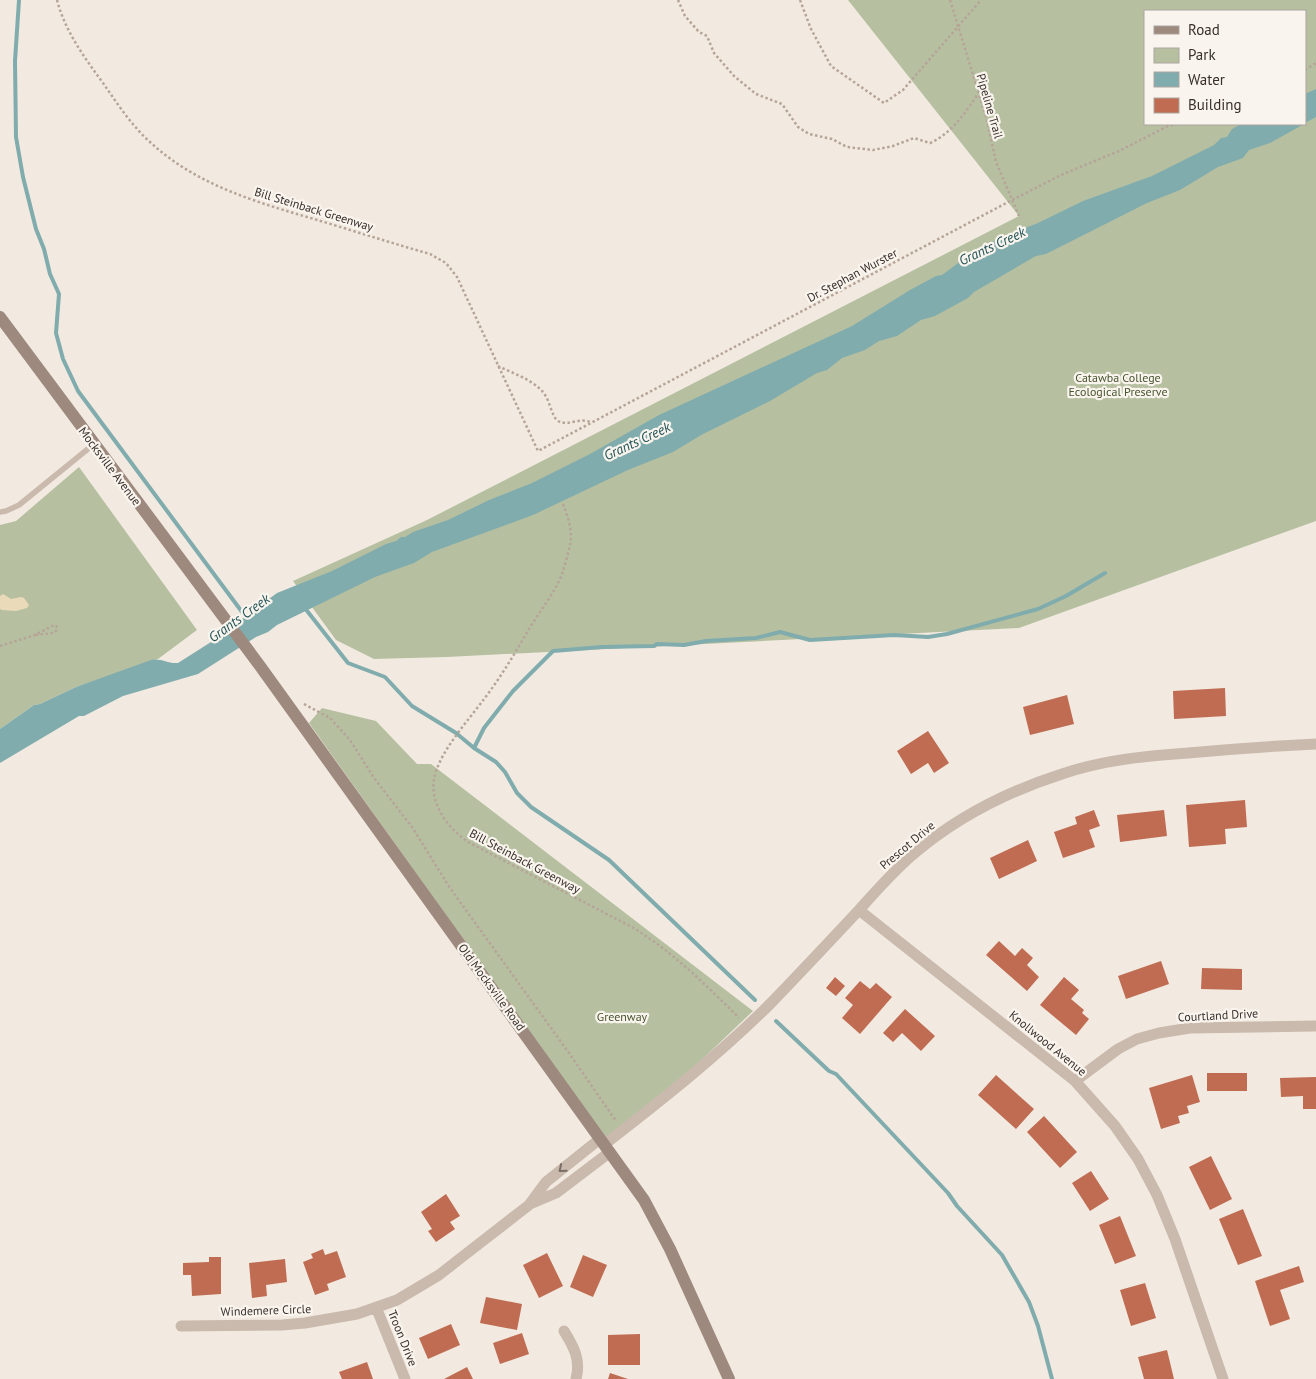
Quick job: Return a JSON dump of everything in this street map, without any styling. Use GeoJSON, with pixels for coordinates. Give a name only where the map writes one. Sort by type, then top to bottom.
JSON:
{"type":"FeatureCollection","features":[{"type":"Feature","properties":{"kind":"street","name":"Mocksville Avenue"},"geometry":{"type":"LineString","coordinates":[[0,317],[221,614]]}},
{"type":"Feature","properties":{"kind":"street","name":"Old Mocksville Road"},"geometry":{"type":"LineString","coordinates":[[221,614],[644,1200],[659,1228],[729,1379]]}},
{"type":"Feature","properties":{"kind":"street","name":"Prescot Drive"},"geometry":{"type":"LineString","coordinates":[[605,1145],[654,1106],[747,1026],[895,871],[934,838],[993,802],[1020,789],[1064,773],[1132,757],[1316,744]]}},
{"type":"Feature","properties":{"kind":"street","name":"Knollwood Avenue"},"geometry":{"type":"LineString","coordinates":[[859,910],[1075,1081],[1115,1126],[1138,1159],[1157,1195],[1176,1239],[1223,1379]]}},
{"type":"Feature","properties":{"kind":"street","name":"Courtland Drive"},"geometry":{"type":"LineString","coordinates":[[1075,1081],[1118,1049],[1137,1039],[1159,1033],[1190,1028],[1316,1026]]}},
{"type":"Feature","properties":{"kind":"street","name":"Windemere Circle"},"geometry":{"type":"LineString","coordinates":[[181,1326],[282,1325],[357,1314],[396,1300],[439,1275],[528,1204],[546,1182],[605,1145]]}},
{"type":"Feature","properties":{"kind":"street","name":"Windemere Circle"},"geometry":{"type":"LineString","coordinates":[[528,1204],[556,1193],[605,1145]]}},
{"type":"Feature","properties":{"kind":"street","name":"Troon Drive"},"geometry":{"type":"LineString","coordinates":[[376,1307],[405,1379]]}},
{"type":"Feature","properties":{"kind":"street"},"geometry":{"type":"LineString","coordinates":[[564,1331],[574,1347],[578,1361],[576,1379]]}},
{"type":"Feature","properties":{"kind":"lane"},"geometry":{"type":"LineString","coordinates":[[0,512],[19,505],[94,444]]}},
{"type":"Feature","properties":{"kind":"path","name":"Bill Steinback Greenway"},"geometry":{"type":"LineString","coordinates":[[57,0],[65,24],[91,66],[133,124],[151,143],[176,163],[199,177],[230,191],[278,209],[439,258],[452,270],[457,277],[538,451]]}},
{"type":"Feature","properties":{"kind":"path"},"geometry":{"type":"LineString","coordinates":[[678,0],[685,16],[699,32],[707,36],[714,53],[734,76],[756,94],[782,104],[798,127],[809,134],[832,139],[847,146],[872,150],[893,146],[914,138],[930,143],[943,137],[969,108],[978,94]]}},
{"type":"Feature","properties":{"kind":"path"},"geometry":{"type":"LineString","coordinates":[[800,0],[811,29],[831,66],[884,103],[903,90],[981,0]]}},
{"type":"Feature","properties":{"kind":"path","name":"Pipeline Trail"},"geometry":{"type":"LineString","coordinates":[[950,0],[987,120],[996,162],[1019,216]]}},
{"type":"Feature","properties":{"kind":"path","name":"Dr. Stephan Wurster"},"geometry":{"type":"LineString","coordinates":[[538,451],[1012,200],[1061,175],[1119,151],[1174,125]]}},
{"type":"Feature","properties":{"kind":"path"},"geometry":{"type":"LineString","coordinates":[[497,366],[542,390],[550,403],[555,418],[560,422],[565,423],[581,419],[592,423]]}},
{"type":"Feature","properties":{"kind":"path","name":"Bill Steinback Greenway"},"geometry":{"type":"LineString","coordinates":[[562,504],[571,534],[562,575],[496,684],[460,731],[436,771],[433,788],[440,812],[453,830],[485,852],[640,932],[701,981],[741,1020]]}},
{"type":"Feature","properties":{"kind":"path"},"geometry":{"type":"LineString","coordinates":[[0,646],[35,636],[54,633],[57,627],[54,625],[49,627],[35,636]]}},
{"type":"Feature","properties":{"kind":"path"},"geometry":{"type":"LineString","coordinates":[[302,703],[330,718],[350,740],[374,778],[412,827],[450,888],[622,1131]]}},
{"type":"Feature","properties":{"kind":"green space","name":"Catawba College Ecological Preserve"},"geometry":{"type":"Polygon","coordinates":[[[848,0],[1316,0],[1316,521],[1019,628],[447,657],[374,659],[336,640],[293,581],[427,520],[1019,216],[848,0]]]}},
{"type":"Feature","properties":{"kind":"green space"},"geometry":{"type":"Polygon","coordinates":[[[79,467],[197,630],[158,659],[76,687],[34,705],[0,729],[0,525],[16,521],[79,467]]]}},
{"type":"Feature","properties":{"kind":"green space","name":"Greenway"},"geometry":{"type":"Polygon","coordinates":[[[322,708],[376,721],[417,764],[431,764],[753,1011],[691,1070],[606,1139],[309,723],[322,708]]]}},
{"type":"Feature","properties":{"kind":"sand"},"geometry":{"type":"Polygon","coordinates":[[[3,594],[11,599],[24,598],[29,605],[27,608],[16,611],[2,610],[0,609],[0,596],[3,594]]]}},
{"type":"Feature","properties":{"kind":"water"},"geometry":{"type":"Polygon","coordinates":[[[1316,89],[1316,117],[1306,122],[1306,94],[1316,89]]]}},
{"type":"Feature","properties":{"kind":"water","name":"Grants Creek"},"geometry":{"type":"Polygon","coordinates":[[[1239,125],[1302,125],[1270,143],[1249,150],[1243,158],[1218,167],[1180,190],[1147,203],[1046,254],[1036,256],[935,316],[921,320],[897,336],[879,341],[865,350],[842,358],[827,370],[817,373],[770,401],[703,434],[673,452],[628,470],[533,515],[432,552],[414,563],[375,577],[277,625],[198,674],[123,696],[84,716],[79,716],[0,763],[0,729],[34,705],[76,687],[151,660],[178,663],[211,642],[277,593],[332,571],[401,537],[448,520],[489,500],[532,483],[590,454],[659,415],[852,326],[910,290],[936,276],[942,275],[965,258],[999,238],[1038,223],[1083,201],[1152,176],[1214,145],[1221,138],[1227,137],[1232,129],[1239,125]]]}},
{"type":"Feature","properties":{"kind":"building"},"geometry":{"type":"Polygon","coordinates":[[[1225,688],[1226,716],[1174,719],[1173,691],[1225,688]]]}},
{"type":"Feature","properties":{"kind":"building"},"geometry":{"type":"Polygon","coordinates":[[[1067,695],[1074,724],[1030,735],[1023,707],[1067,695]]]}},
{"type":"Feature","properties":{"kind":"building"},"geometry":{"type":"Polygon","coordinates":[[[928,731],[949,763],[934,773],[928,763],[911,774],[897,751],[928,731]]]}},
{"type":"Feature","properties":{"kind":"building"},"geometry":{"type":"Polygon","coordinates":[[[1245,800],[1247,827],[1225,829],[1226,844],[1189,847],[1186,805],[1245,800]]]}},
{"type":"Feature","properties":{"kind":"building"},"geometry":{"type":"Polygon","coordinates":[[[1094,810],[1100,826],[1089,830],[1095,847],[1063,858],[1054,832],[1077,824],[1075,817],[1094,810]]]}},
{"type":"Feature","properties":{"kind":"building"},"geometry":{"type":"Polygon","coordinates":[[[1164,810],[1167,836],[1120,842],[1117,815],[1164,810]]]}},
{"type":"Feature","properties":{"kind":"building"},"geometry":{"type":"Polygon","coordinates":[[[1028,840],[1037,861],[999,879],[990,858],[1028,840]]]}},
{"type":"Feature","properties":{"kind":"building"},"geometry":{"type":"Polygon","coordinates":[[[999,941],[1015,956],[1022,948],[1033,958],[1027,965],[1039,977],[1027,991],[986,955],[999,941]]]}},
{"type":"Feature","properties":{"kind":"building"},"geometry":{"type":"Polygon","coordinates":[[[1161,961],[1169,984],[1126,999],[1118,976],[1161,961]]]}},
{"type":"Feature","properties":{"kind":"building"},"geometry":{"type":"Polygon","coordinates":[[[1202,968],[1242,969],[1242,990],[1201,989],[1202,968]]]}},
{"type":"Feature","properties":{"kind":"building"},"geometry":{"type":"Polygon","coordinates":[[[835,977],[845,986],[836,996],[826,988],[835,977]]]}},
{"type":"Feature","properties":{"kind":"building"},"geometry":{"type":"Polygon","coordinates":[[[1064,977],[1079,990],[1071,999],[1084,1010],[1082,1013],[1089,1019],[1076,1035],[1040,1005],[1064,977]]]}},
{"type":"Feature","properties":{"kind":"building"},"geometry":{"type":"Polygon","coordinates":[[[860,981],[870,989],[876,983],[892,997],[860,1034],[842,1018],[853,1005],[845,998],[860,981]]]}},
{"type":"Feature","properties":{"kind":"building"},"geometry":{"type":"Polygon","coordinates":[[[905,1009],[935,1036],[921,1051],[902,1033],[893,1042],[883,1033],[905,1009]]]}},
{"type":"Feature","properties":{"kind":"building"},"geometry":{"type":"Polygon","coordinates":[[[1207,1073],[1247,1073],[1247,1091],[1207,1091],[1207,1073]]]}},
{"type":"Feature","properties":{"kind":"building"},"geometry":{"type":"Polygon","coordinates":[[[996,1075],[1034,1109],[1016,1129],[978,1095],[996,1075]]]}},
{"type":"Feature","properties":{"kind":"building"},"geometry":{"type":"Polygon","coordinates":[[[1192,1075],[1200,1102],[1187,1106],[1189,1113],[1178,1116],[1180,1123],[1161,1129],[1149,1088],[1192,1075]]]}},
{"type":"Feature","properties":{"kind":"building"},"geometry":{"type":"Polygon","coordinates":[[[1316,1077],[1316,1109],[1303,1109],[1303,1096],[1281,1097],[1280,1078],[1316,1077]]]}},
{"type":"Feature","properties":{"kind":"building"},"geometry":{"type":"Polygon","coordinates":[[[1044,1116],[1077,1152],[1060,1168],[1027,1132],[1044,1116]]]}},
{"type":"Feature","properties":{"kind":"building"},"geometry":{"type":"Polygon","coordinates":[[[1211,1156],[1232,1199],[1210,1210],[1189,1167],[1211,1156]]]}},
{"type":"Feature","properties":{"kind":"building"},"geometry":{"type":"Polygon","coordinates":[[[1091,1171],[1109,1199],[1090,1211],[1072,1183],[1091,1171]]]}},
{"type":"Feature","properties":{"kind":"building"},"geometry":{"type":"Polygon","coordinates":[[[446,1194],[460,1216],[450,1222],[455,1229],[436,1242],[428,1231],[432,1229],[421,1212],[446,1194]]]}},
{"type":"Feature","properties":{"kind":"building"},"geometry":{"type":"Polygon","coordinates":[[[1243,1209],[1262,1256],[1238,1265],[1219,1219],[1243,1209]]]}},
{"type":"Feature","properties":{"kind":"building"},"geometry":{"type":"Polygon","coordinates":[[[1120,1216],[1136,1256],[1115,1264],[1099,1225],[1120,1216]]]}},
{"type":"Feature","properties":{"kind":"building"},"geometry":{"type":"Polygon","coordinates":[[[323,1249],[325,1255],[337,1251],[346,1277],[327,1284],[329,1290],[315,1295],[303,1262],[313,1258],[311,1254],[323,1249]]]}},
{"type":"Feature","properties":{"kind":"building"},"geometry":{"type":"Polygon","coordinates":[[[547,1253],[563,1286],[539,1298],[523,1265],[547,1253]]]}},
{"type":"Feature","properties":{"kind":"building"},"geometry":{"type":"Polygon","coordinates":[[[583,1255],[607,1265],[593,1297],[570,1287],[583,1255]]]}},
{"type":"Feature","properties":{"kind":"building"},"geometry":{"type":"Polygon","coordinates":[[[209,1257],[221,1257],[221,1294],[192,1296],[191,1275],[183,1275],[183,1263],[209,1262],[209,1257]]]}},
{"type":"Feature","properties":{"kind":"building"},"geometry":{"type":"Polygon","coordinates":[[[285,1259],[287,1282],[266,1285],[267,1296],[252,1298],[249,1263],[285,1259]]]}},
{"type":"Feature","properties":{"kind":"building"},"geometry":{"type":"Polygon","coordinates":[[[1299,1266],[1304,1282],[1280,1290],[1290,1319],[1270,1326],[1255,1281],[1299,1266]]]}},
{"type":"Feature","properties":{"kind":"building"},"geometry":{"type":"Polygon","coordinates":[[[1145,1283],[1156,1318],[1131,1326],[1120,1290],[1145,1283]]]}},
{"type":"Feature","properties":{"kind":"building"},"geometry":{"type":"Polygon","coordinates":[[[486,1297],[522,1304],[517,1330],[480,1323],[486,1297]]]}},
{"type":"Feature","properties":{"kind":"building"},"geometry":{"type":"Polygon","coordinates":[[[451,1324],[460,1345],[428,1359],[419,1338],[451,1324]]]}},
{"type":"Feature","properties":{"kind":"building"},"geometry":{"type":"Polygon","coordinates":[[[522,1333],[529,1354],[500,1364],[493,1343],[522,1333]]]}},
{"type":"Feature","properties":{"kind":"building"},"geometry":{"type":"Polygon","coordinates":[[[640,1334],[640,1365],[608,1365],[608,1335],[640,1334]]]}},
{"type":"Feature","properties":{"kind":"building"},"geometry":{"type":"Polygon","coordinates":[[[1167,1350],[1174,1379],[1144,1379],[1138,1357],[1167,1350]]]}},
{"type":"Feature","properties":{"kind":"building"},"geometry":{"type":"Polygon","coordinates":[[[367,1362],[373,1379],[342,1379],[339,1372],[367,1362]]]}},
{"type":"Feature","properties":{"kind":"building"},"geometry":{"type":"Polygon","coordinates":[[[467,1367],[473,1379],[444,1379],[467,1367]]]}},
{"type":"Feature","properties":{"kind":"building"},"geometry":{"type":"Polygon","coordinates":[[[610,1373],[628,1379],[608,1379],[610,1373]]]}},
{"type":"Feature","properties":{"kind":"waterway","name":"Grants Creek"},"geometry":{"type":"LineString","coordinates":[[19,0],[15,61],[16,137],[23,177],[36,229],[44,249],[50,274],[59,294],[56,333],[63,359],[78,391],[248,620]]}},
{"type":"Feature","properties":{"kind":"waterway"},"geometry":{"type":"LineString","coordinates":[[474,748],[484,728],[513,691],[553,651],[602,647],[654,646],[657,644],[684,645],[706,641],[756,638],[780,632],[810,640],[894,635],[928,637],[947,634],[1038,609],[1066,596],[1105,573]]}},
{"type":"Feature","properties":{"kind":"waterway"},"geometry":{"type":"LineString","coordinates":[[304,607],[348,663],[385,677],[412,706],[456,733],[474,748],[496,762],[505,772],[517,793],[531,807],[609,860],[755,1000]]}},
{"type":"Feature","properties":{"kind":"waterway"},"geometry":{"type":"LineString","coordinates":[[776,1021],[829,1071],[836,1074],[948,1193],[957,1206],[1002,1255],[1029,1302],[1038,1326],[1052,1379]]}}]}
